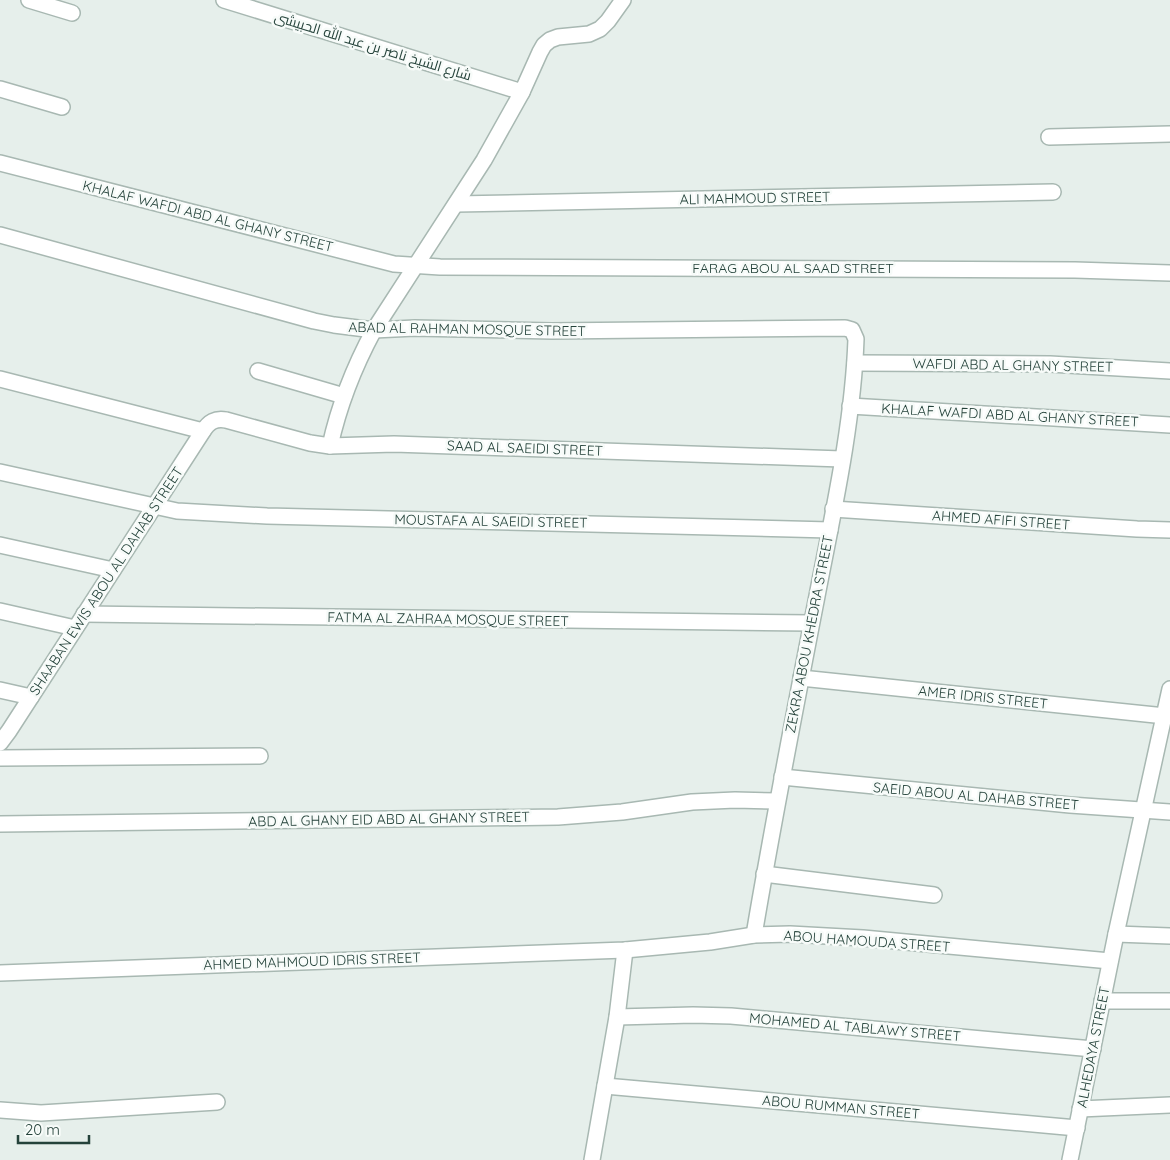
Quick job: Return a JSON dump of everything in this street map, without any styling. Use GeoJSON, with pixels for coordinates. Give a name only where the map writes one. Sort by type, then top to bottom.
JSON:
{"type":"FeatureCollection","features":[{"type":"Feature","properties":{"kind":"street"},"geometry":{"type":"LineString","coordinates":[[29,0],[72,13]]}},
{"type":"Feature","properties":{"kind":"street","name":"شارع الشيخ ناصر بن عبد الله الحبيشى"},"geometry":{"type":"LineString","coordinates":[[224,0],[522,92]]}},
{"type":"Feature","properties":{"kind":"street"},"geometry":{"type":"LineString","coordinates":[[330,446],[344,396],[359,358],[374,330],[484,160],[522,92],[540,52],[550,40],[558,37],[589,34],[600,29],[623,0]]}},
{"type":"Feature","properties":{"kind":"street"},"geometry":{"type":"LineString","coordinates":[[0,89],[62,108]]}},
{"type":"Feature","properties":{"kind":"street"},"geometry":{"type":"LineString","coordinates":[[1049,137],[1170,134]]}},
{"type":"Feature","properties":{"kind":"street","name":"KHALAF WAFDI ABD AL GHANY STREET"},"geometry":{"type":"LineString","coordinates":[[0,163],[394,264],[416,266]]}},
{"type":"Feature","properties":{"kind":"street","name":"ALI MAHMOUD STREET"},"geometry":{"type":"LineString","coordinates":[[456,204],[1053,192]]}},
{"type":"Feature","properties":{"kind":"street","name":"ABAD AL RAHMAN MOSQUE STREET"},"geometry":{"type":"LineString","coordinates":[[0,235],[334,326],[374,330],[415,328],[552,331],[845,328],[852,330],[854,333]]}},
{"type":"Feature","properties":{"kind":"street","name":"FARAG ABOU AL SAAD STREET"},"geometry":{"type":"LineString","coordinates":[[416,266],[1065,270],[1170,273]]}},
{"type":"Feature","properties":{"kind":"street","name":"ZEKRA ABOU KHEDRA STREET"},"geometry":{"type":"LineString","coordinates":[[754,935],[777,801],[842,459],[855,363],[856,338],[854,333]]}},
{"type":"Feature","properties":{"kind":"street","name":"WAFDI ABD AL GHANY STREET"},"geometry":{"type":"LineString","coordinates":[[855,363],[1050,364],[1170,371]]}},
{"type":"Feature","properties":{"kind":"street"},"geometry":{"type":"LineString","coordinates":[[258,371],[344,396]]}},
{"type":"Feature","properties":{"kind":"street","name":"SAAD AL SAEIDI STREET"},"geometry":{"type":"LineString","coordinates":[[0,380],[208,426],[219,419],[226,420],[310,444],[330,446],[394,444],[842,459]]}},
{"type":"Feature","properties":{"kind":"street","name":"KHALAF WAFDI ABD AL GHANY STREET"},"geometry":{"type":"LineString","coordinates":[[850,406],[1170,425]]}},
{"type":"Feature","properties":{"kind":"street","name":"SHAABAN EWIS ABOU AL DAHAB STREET"},"geometry":{"type":"LineString","coordinates":[[0,743],[153,507],[208,426]]}},
{"type":"Feature","properties":{"kind":"street","name":"MOUSTAFA AL SAEIDI STREET"},"geometry":{"type":"LineString","coordinates":[[0,472],[177,511],[267,516],[830,530]]}},
{"type":"Feature","properties":{"kind":"street","name":"AHMED AFIFI STREET"},"geometry":{"type":"LineString","coordinates":[[833,509],[1170,530]]}},
{"type":"Feature","properties":{"kind":"street"},"geometry":{"type":"LineString","coordinates":[[0,545],[113,570]]}},
{"type":"Feature","properties":{"kind":"street"},"geometry":{"type":"LineString","coordinates":[[0,611],[75,628]]}},
{"type":"Feature","properties":{"kind":"street","name":"FATMA AL ZAHRAA MOSQUE STREET"},"geometry":{"type":"LineString","coordinates":[[84,614],[812,623]]}},
{"type":"Feature","properties":{"kind":"street","name":"AMER IDRIS STREET"},"geometry":{"type":"LineString","coordinates":[[800,678],[1165,716]]}},
{"type":"Feature","properties":{"kind":"street","name":"ALHEDAYA STREET"},"geometry":{"type":"LineString","coordinates":[[1070,1160],[1110,962],[1170,689]]}},
{"type":"Feature","properties":{"kind":"street"},"geometry":{"type":"LineString","coordinates":[[0,690],[31,697]]}},
{"type":"Feature","properties":{"kind":"street"},"geometry":{"type":"LineString","coordinates":[[0,758],[260,756]]}},
{"type":"Feature","properties":{"kind":"street","name":"SAEID ABOU AL DAHAB STREET"},"geometry":{"type":"LineString","coordinates":[[782,777],[1070,806],[1170,812]]}},
{"type":"Feature","properties":{"kind":"street","name":"ABD AL GHANY EID ABD AL GHANY STREET"},"geometry":{"type":"LineString","coordinates":[[0,824],[558,817],[622,812],[692,802],[777,801]]}},
{"type":"Feature","properties":{"kind":"street"},"geometry":{"type":"LineString","coordinates":[[764,874],[934,895]]}},
{"type":"Feature","properties":{"kind":"street","name":"ABOU HAMOUDA STREET"},"geometry":{"type":"LineString","coordinates":[[625,950],[710,942],[754,935],[790,934],[863,938],[1110,962]]}},
{"type":"Feature","properties":{"kind":"street"},"geometry":{"type":"LineString","coordinates":[[1116,934],[1170,936]]}},
{"type":"Feature","properties":{"kind":"street"},"geometry":{"type":"LineString","coordinates":[[592,1160],[617,1017],[625,950]]}},
{"type":"Feature","properties":{"kind":"street","name":"AHMED MAHMOUD IDRIS STREET"},"geometry":{"type":"LineString","coordinates":[[0,973],[625,950]]}},
{"type":"Feature","properties":{"kind":"street"},"geometry":{"type":"LineString","coordinates":[[1102,1000],[1170,1001]]}},
{"type":"Feature","properties":{"kind":"street","name":"MOHAMED AL TABLAWY STREET"},"geometry":{"type":"LineString","coordinates":[[617,1017],[731,1016],[1093,1049]]}},
{"type":"Feature","properties":{"kind":"street","name":"ABOU RUMMAN STREET"},"geometry":{"type":"LineString","coordinates":[[605,1086],[1077,1128]]}},
{"type":"Feature","properties":{"kind":"street"},"geometry":{"type":"LineString","coordinates":[[0,1110],[41,1113],[217,1102]]}},
{"type":"Feature","properties":{"kind":"street"},"geometry":{"type":"LineString","coordinates":[[1080,1109],[1170,1105]]}}]}
